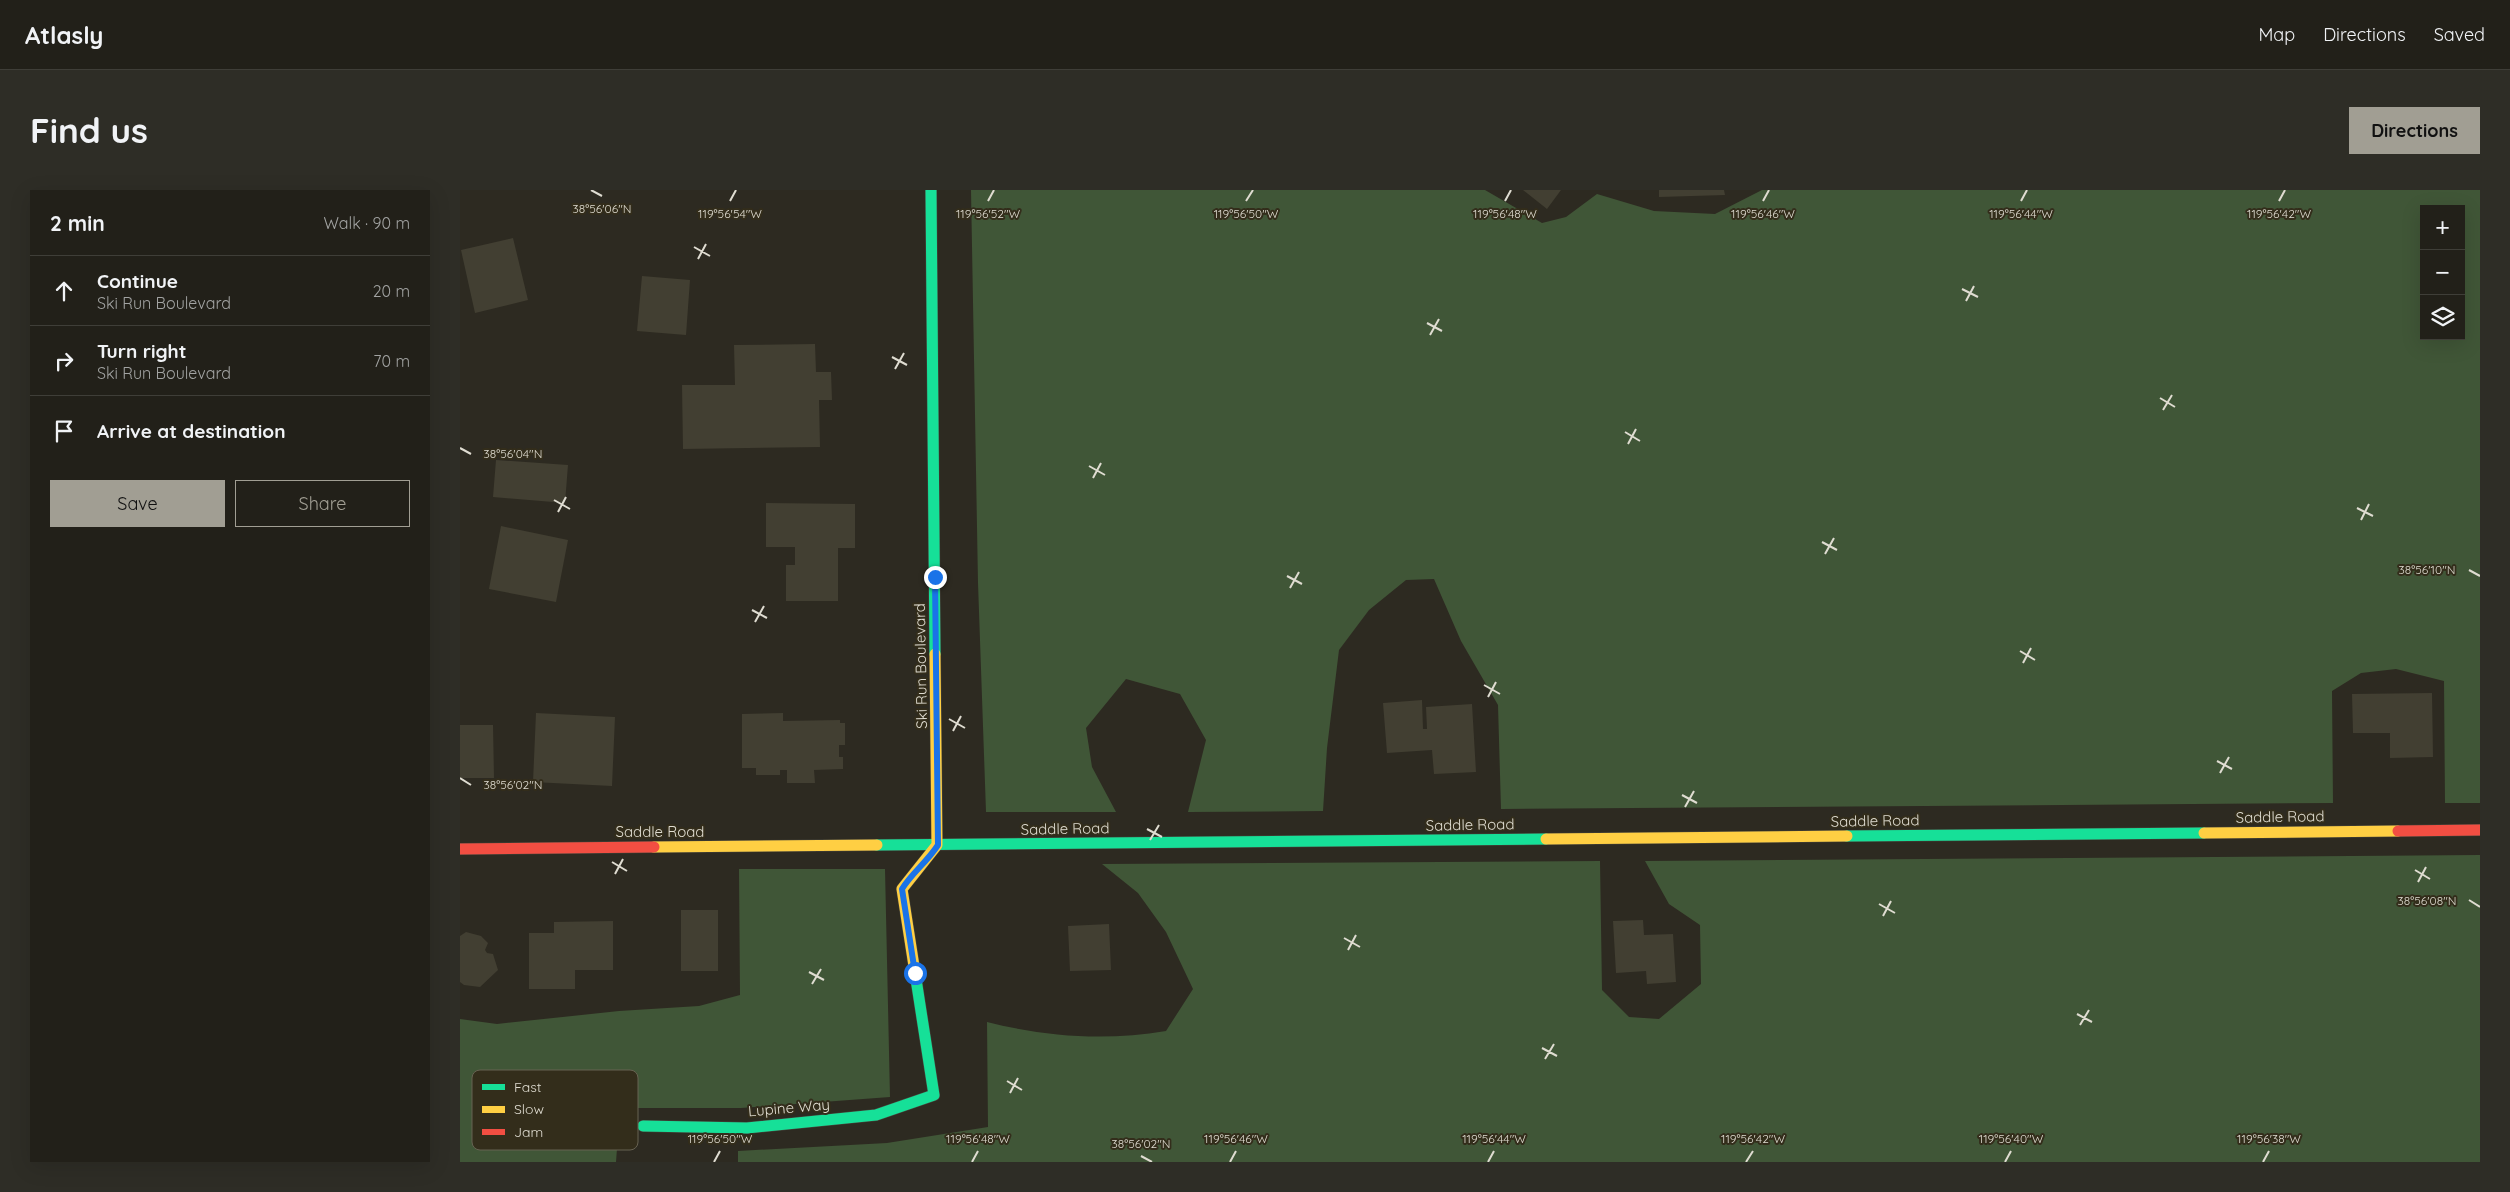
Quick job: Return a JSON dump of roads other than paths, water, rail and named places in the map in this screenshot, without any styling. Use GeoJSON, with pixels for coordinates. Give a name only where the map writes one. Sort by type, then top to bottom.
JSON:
{"type":"FeatureCollection","features":[{"type":"Feature","properties":{"kind":"street","name":"Ski Run Boulevard"},"geometry":{"type":"LineString","coordinates":[[930,190],[938,845]]}},
{"type":"Feature","properties":{"kind":"street","name":"Saddle Road"},"geometry":{"type":"LineString","coordinates":[[460,849],[2480,830]]}},
{"type":"Feature","properties":{"kind":"street","name":"Lupine Way"},"geometry":{"type":"LineString","coordinates":[[643,1126],[747,1128],[876,1115],[934,1095],[902,889],[912,873],[928,860],[938,845]]}}]}
